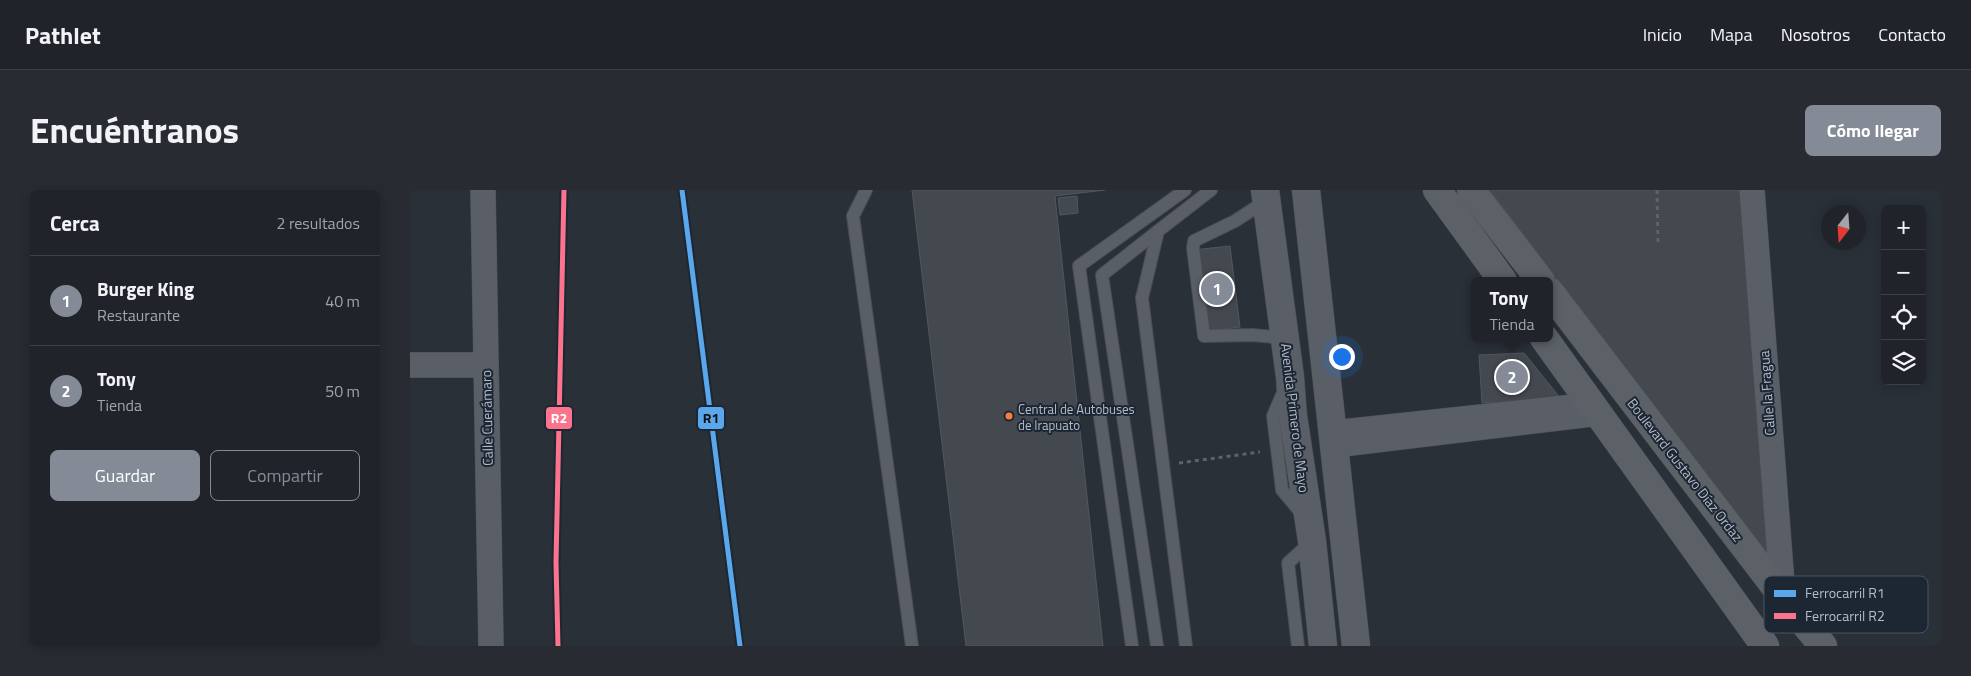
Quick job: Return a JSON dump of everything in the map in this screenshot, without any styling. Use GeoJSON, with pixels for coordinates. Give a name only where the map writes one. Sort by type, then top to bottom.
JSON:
{"type":"FeatureCollection","features":[{"type":"Feature","properties":{"kind":"main road"},"geometry":{"type":"LineString","coordinates":[[1437,190],[1500,277]]}},
{"type":"Feature","properties":{"kind":"main road"},"geometry":{"type":"LineString","coordinates":[[1472,190],[1538,277]]}},
{"type":"Feature","properties":{"kind":"main road","name":"Boulevard Gustavo Díaz Ordaz"},"geometry":{"type":"LineString","coordinates":[[1553,296],[1767,576]]}},
{"type":"Feature","properties":{"kind":"main road"},"geometry":{"type":"LineString","coordinates":[[1547,342],[1765,646]]}},
{"type":"Feature","properties":{"kind":"main road","name":"Boulevard Gustavo Díaz Ordaz"},"geometry":{"type":"LineString","coordinates":[[1812,633],[1823,646]]}},
{"type":"Feature","properties":{"kind":"street","name":"Calle Cuerámaro"},"geometry":{"type":"LineString","coordinates":[[483,190],[491,646]]}},
{"type":"Feature","properties":{"kind":"street"},"geometry":{"type":"LineString","coordinates":[[1306,190],[1356,646]]}},
{"type":"Feature","properties":{"kind":"street","name":"Calle la Fragua"},"geometry":{"type":"LineString","coordinates":[[1752,190],[1781,576]]}},
{"type":"Feature","properties":{"kind":"street","name":"Avenida Primero de Mayo"},"geometry":{"type":"LineString","coordinates":[[1265,195],[1310,532],[1323,646]]}},
{"type":"Feature","properties":{"kind":"street"},"geometry":{"type":"LineString","coordinates":[[410,365],[486,365]]}},
{"type":"Feature","properties":{"kind":"street"},"geometry":{"type":"LineString","coordinates":[[1334,439],[1596,409]]}},
{"type":"Feature","properties":{"kind":"lane"},"geometry":{"type":"LineString","coordinates":[[866,190],[854,216],[912,646]]}},
{"type":"Feature","properties":{"kind":"lane"},"geometry":{"type":"LineString","coordinates":[[1132,646],[1079,266],[1185,190]]}},
{"type":"Feature","properties":{"kind":"lane"},"geometry":{"type":"LineString","coordinates":[[1157,646],[1102,275],[1211,190]]}},
{"type":"Feature","properties":{"kind":"lane"},"geometry":{"type":"LineString","coordinates":[[1265,195],[1234,222],[1194,241],[1193,248],[1204,336],[1252,335],[1285,338]]}},
{"type":"Feature","properties":{"kind":"lane"},"geometry":{"type":"LineString","coordinates":[[1158,231],[1142,298],[1186,646]]}},
{"type":"Feature","properties":{"kind":"lane"},"geometry":{"type":"LineString","coordinates":[[1298,646],[1288,563],[1310,532]]}},
{"type":"Feature","properties":{"kind":"path"},"geometry":{"type":"LineString","coordinates":[[1657,190],[1658,243]]}},
{"type":"Feature","properties":{"kind":"building","name":"Central de Autobuses de Irapuato"},"geometry":{"type":"Polygon","coordinates":[[[912,190],[1105,190],[1055,196],[1103,646],[966,646],[912,190]]]}},
{"type":"Feature","properties":{"kind":"building"},"geometry":{"type":"Polygon","coordinates":[[[1490,190],[1742,190],[1774,568],[1490,190]]]}},
{"type":"Feature","properties":{"kind":"building"},"geometry":{"type":"Polygon","coordinates":[[[1077,196],[1078,213],[1060,215],[1058,198],[1077,196]]]}},
{"type":"Feature","properties":{"kind":"building"},"geometry":{"type":"Polygon","coordinates":[[[1230,246],[1240,327],[1203,332],[1193,250],[1230,246]]]}},
{"type":"Feature","properties":{"kind":"building"},"geometry":{"type":"Polygon","coordinates":[[[1524,353],[1562,400],[1482,403],[1479,355],[1524,353]]]}},
{"type":"Feature","properties":{"kind":"rail line","name":"R2"},"geometry":{"type":"LineString","coordinates":[[558,646],[556,562],[564,190]]}},
{"type":"Feature","properties":{"kind":"rail line","name":"R1"},"geometry":{"type":"LineString","coordinates":[[682,190],[740,646]]}},
{"type":"Feature","properties":{"kind":"place","name":"Burger King"},"geometry":{"type":"Point","coordinates":[1217,289]}},
{"type":"Feature","properties":{"kind":"place","name":"Tony"},"geometry":{"type":"Point","coordinates":[1512,377]}},
{"type":"Feature","properties":{"kind":"place","name":"Central de Autobuses de Irapuato"},"geometry":{"type":"Point","coordinates":[1009,416]}}]}
